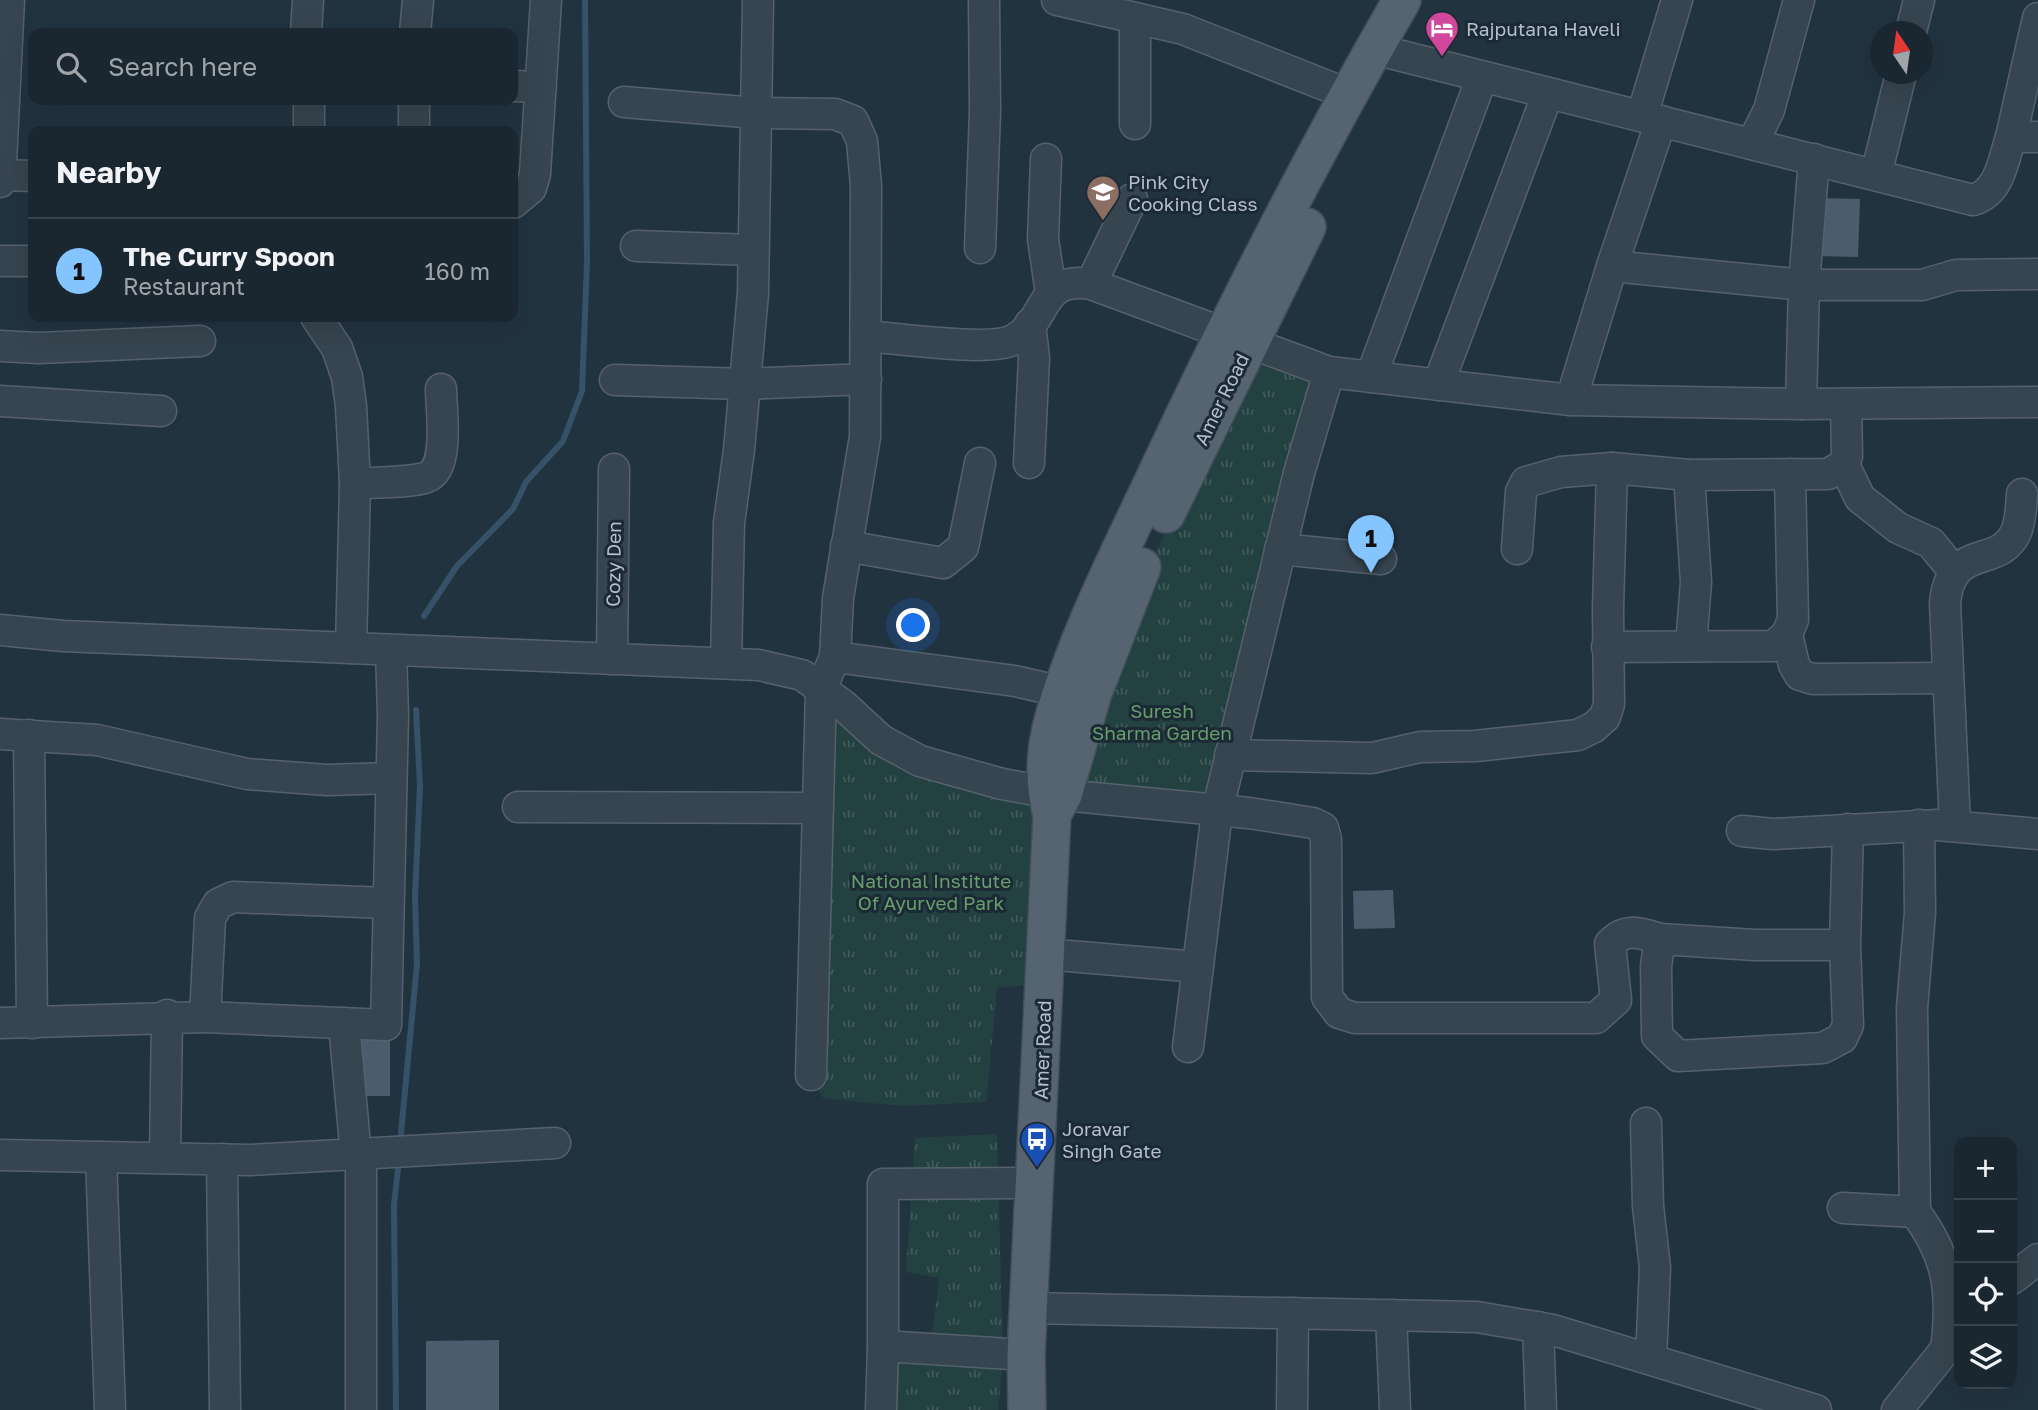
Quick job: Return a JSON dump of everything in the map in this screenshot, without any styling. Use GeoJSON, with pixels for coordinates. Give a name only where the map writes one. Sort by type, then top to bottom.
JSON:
{"type":"FeatureCollection","features":[{"type":"Feature","properties":{"kind":"main road","name":"Amer Road"},"geometry":{"type":"LineString","coordinates":[[1027,1410],[1026,1354],[1053,801],[1047,751],[1063,692],[1079,648],[1132,526],[1235,338],[1385,52],[1402,0]]}},
{"type":"Feature","properties":{"kind":"main road","name":"Amer Road"},"geometry":{"type":"LineString","coordinates":[[1053,801],[1130,592],[1235,338],[1350,95],[1428,0]]}},
{"type":"Feature","properties":{"kind":"street"},"geometry":{"type":"LineString","coordinates":[[0,182],[9,0]]}},
{"type":"Feature","properties":{"kind":"street"},"geometry":{"type":"LineString","coordinates":[[306,28],[308,0]]}},
{"type":"Feature","properties":{"kind":"street"},"geometry":{"type":"LineString","coordinates":[[415,28],[418,0]]}},
{"type":"Feature","properties":{"kind":"street"},"geometry":{"type":"LineString","coordinates":[[518,199],[531,188],[535,174],[527,87],[547,0]]}},
{"type":"Feature","properties":{"kind":"street"},"geometry":{"type":"LineString","coordinates":[[726,663],[729,523],[745,384],[753,250],[758,0]]}},
{"type":"Feature","properties":{"kind":"street"},"geometry":{"type":"LineString","coordinates":[[979,248],[985,112],[984,0]]}},
{"type":"Feature","properties":{"kind":"street"},"geometry":{"type":"LineString","coordinates":[[1570,401],[1612,265],[1652,119],[1677,0]]}},
{"type":"Feature","properties":{"kind":"street"},"geometry":{"type":"LineString","coordinates":[[1752,144],[1769,110],[1799,0]]}},
{"type":"Feature","properties":{"kind":"street"},"geometry":{"type":"LineString","coordinates":[[1914,21],[1919,0]]}},
{"type":"Feature","properties":{"kind":"street"},"geometry":{"type":"LineString","coordinates":[[1066,1],[1183,29],[1350,95]]}},
{"type":"Feature","properties":{"kind":"street"},"geometry":{"type":"LineString","coordinates":[[1135,18],[1135,124]]}},
{"type":"Feature","properties":{"kind":"street"},"geometry":{"type":"LineString","coordinates":[[1385,52],[1973,200],[1984,197],[1994,186],[2025,137],[2037,28]]}},
{"type":"Feature","properties":{"kind":"street"},"geometry":{"type":"LineString","coordinates":[[1371,377],[1482,76]]}},
{"type":"Feature","properties":{"kind":"street"},"geometry":{"type":"LineString","coordinates":[[1876,175],[1899,84]]}},
{"type":"Feature","properties":{"kind":"street"},"geometry":{"type":"LineString","coordinates":[[1437,385],[1548,93]]}},
{"type":"Feature","properties":{"kind":"street"},"geometry":{"type":"LineString","coordinates":[[624,102],[755,113],[835,114],[853,121],[862,141],[866,186],[865,437],[838,598],[835,657],[821,689],[811,1075]]}},
{"type":"Feature","properties":{"kind":"street"},"geometry":{"type":"LineString","coordinates":[[309,105],[309,126]]}},
{"type":"Feature","properties":{"kind":"street"},"geometry":{"type":"LineString","coordinates":[[414,105],[414,126]]}},
{"type":"Feature","properties":{"kind":"street"},"geometry":{"type":"LineString","coordinates":[[1046,159],[1043,239],[1051,293]]}},
{"type":"Feature","properties":{"kind":"street"},"geometry":{"type":"LineString","coordinates":[[1801,404],[1804,285],[1814,159]]}},
{"type":"Feature","properties":{"kind":"street"},"geometry":{"type":"LineString","coordinates":[[0,175],[28,176]]}},
{"type":"Feature","properties":{"kind":"street"},"geometry":{"type":"LineString","coordinates":[[1091,284],[1132,199]]}},
{"type":"Feature","properties":{"kind":"street"},"geometry":{"type":"LineString","coordinates":[[636,246],[753,250]]}},
{"type":"Feature","properties":{"kind":"street"},"geometry":{"type":"LineString","coordinates":[[0,261],[28,261]]}},
{"type":"Feature","properties":{"kind":"street"},"geometry":{"type":"LineString","coordinates":[[1612,265],[1804,285],[1922,285],[1956,275],[2038,274]]}},
{"type":"Feature","properties":{"kind":"street"},"geometry":{"type":"LineString","coordinates":[[866,336],[991,345],[1013,341],[1030,324],[1051,293],[1062,284],[1091,284],[1329,372],[1570,401],[1801,404],[2038,402]]}},
{"type":"Feature","properties":{"kind":"street"},"geometry":{"type":"LineString","coordinates":[[319,322],[337,348],[347,377],[355,484],[351,648]]}},
{"type":"Feature","properties":{"kind":"street"},"geometry":{"type":"LineString","coordinates":[[1029,463],[1034,358],[1030,324]]}},
{"type":"Feature","properties":{"kind":"street"},"geometry":{"type":"LineString","coordinates":[[0,346],[38,348],[200,341]]}},
{"type":"Feature","properties":{"kind":"street"},"geometry":{"type":"LineString","coordinates":[[1188,1047],[1217,812],[1280,549],[1329,372]]}},
{"type":"Feature","properties":{"kind":"street"},"geometry":{"type":"LineString","coordinates":[[615,380],[745,384],[866,379]]}},
{"type":"Feature","properties":{"kind":"street"},"geometry":{"type":"LineString","coordinates":[[355,484],[427,477],[436,470],[440,460],[442,434],[440,388]]}},
{"type":"Feature","properties":{"kind":"street"},"geometry":{"type":"LineString","coordinates":[[0,401],[160,411]]}},
{"type":"Feature","properties":{"kind":"street"},"geometry":{"type":"LineString","coordinates":[[1517,548],[1521,492],[1526,482],[1561,472],[1612,468],[1689,475],[1828,474],[1844,465],[1847,456],[1846,404]]}},
{"type":"Feature","properties":{"kind":"street"},"geometry":{"type":"LineString","coordinates":[[846,546],[943,563],[963,547],[980,463]]}},
{"type":"Feature","properties":{"kind":"street"},"geometry":{"type":"LineString","coordinates":[[1844,465],[1860,498],[1898,528],[1931,543],[1953,570]]}},
{"type":"Feature","properties":{"kind":"street"},"geometry":{"type":"LineString","coordinates":[[1230,755],[1372,758],[1420,747],[1475,746],[1578,735],[1594,727],[1605,717],[1609,704],[1607,648],[1612,468]]}},
{"type":"Feature","properties":{"kind":"street","name":"Cozy Den"},"geometry":{"type":"LineString","coordinates":[[612,659],[614,469]]}},
{"type":"Feature","properties":{"kind":"street"},"geometry":{"type":"LineString","coordinates":[[1607,648],[1774,646],[1787,634],[1793,620],[1790,474]]}},
{"type":"Feature","properties":{"kind":"street"},"geometry":{"type":"LineString","coordinates":[[1689,475],[1696,582],[1691,646]]}},
{"type":"Feature","properties":{"kind":"street"},"geometry":{"type":"LineString","coordinates":[[1955,826],[1945,603],[1947,583],[1953,570],[2004,545],[2015,535],[2022,494]]}},
{"type":"Feature","properties":{"kind":"street"},"geometry":{"type":"LineString","coordinates":[[1280,549],[1381,559]]}},
{"type":"Feature","properties":{"kind":"street"},"geometry":{"type":"LineString","coordinates":[[0,630],[63,636],[726,663],[759,665],[802,675],[881,740],[920,761],[1053,801],[1249,813],[1300,821],[1323,828],[1326,839],[1327,997],[1339,1013],[1355,1018],[1596,1018],[1616,1000],[1610,944],[1619,934],[1629,932],[1660,939],[1755,945],[1845,945]]}},
{"type":"Feature","properties":{"kind":"street"},"geometry":{"type":"LineString","coordinates":[[1787,634],[1794,665],[1800,675],[1813,678],[1948,678]]}},
{"type":"Feature","properties":{"kind":"street"},"geometry":{"type":"LineString","coordinates":[[0,1023],[167,1015],[386,1025],[391,778],[398,650]]}},
{"type":"Feature","properties":{"kind":"street"},"geometry":{"type":"LineString","coordinates":[[835,657],[1015,681],[1063,692]]}},
{"type":"Feature","properties":{"kind":"street"},"geometry":{"type":"LineString","coordinates":[[0,734],[97,740],[247,774],[327,780],[391,778]]}},
{"type":"Feature","properties":{"kind":"street"},"geometry":{"type":"LineString","coordinates":[[29,735],[32,1023]]}},
{"type":"Feature","properties":{"kind":"street"},"geometry":{"type":"LineString","coordinates":[[519,807],[818,808]]}},
{"type":"Feature","properties":{"kind":"street"},"geometry":{"type":"LineString","coordinates":[[1896,1410],[1953,1341],[1947,1274],[1932,1235],[1914,1212],[1912,1008],[1920,913],[1919,825]]}},
{"type":"Feature","properties":{"kind":"street"},"geometry":{"type":"LineString","coordinates":[[1742,831],[1773,834],[1919,825],[2038,834]]}},
{"type":"Feature","properties":{"kind":"street"},"geometry":{"type":"LineString","coordinates":[[1660,939],[1656,966],[1657,1036],[1678,1056],[1824,1048],[1842,1038],[1848,1024],[1845,945],[1848,829]]}},
{"type":"Feature","properties":{"kind":"street"},"geometry":{"type":"LineString","coordinates":[[205,1017],[210,918],[218,904],[233,897],[387,903]]}},
{"type":"Feature","properties":{"kind":"street"},"geometry":{"type":"LineString","coordinates":[[1045,954],[1198,967]]}},
{"type":"Feature","properties":{"kind":"street"},"geometry":{"type":"LineString","coordinates":[[165,1158],[167,1015]]}},
{"type":"Feature","properties":{"kind":"street"},"geometry":{"type":"LineString","coordinates":[[344,1023],[365,1155],[361,1410]]}},
{"type":"Feature","properties":{"kind":"street"},"geometry":{"type":"LineString","coordinates":[[1646,1123],[1648,1206],[1655,1268],[1651,1359]]}},
{"type":"Feature","properties":{"kind":"street"},"geometry":{"type":"LineString","coordinates":[[0,1155],[222,1159],[365,1155],[555,1143]]}},
{"type":"Feature","properties":{"kind":"street"},"geometry":{"type":"LineString","coordinates":[[101,1157],[110,1410]]}},
{"type":"Feature","properties":{"kind":"street"},"geometry":{"type":"LineString","coordinates":[[222,1159],[225,1410]]}},
{"type":"Feature","properties":{"kind":"street"},"geometry":{"type":"LineString","coordinates":[[881,1410],[883,1184],[1036,1183]]}},
{"type":"Feature","properties":{"kind":"street"},"geometry":{"type":"LineString","coordinates":[[1843,1208],[1914,1212]]}},
{"type":"Feature","properties":{"kind":"street"},"geometry":{"type":"LineString","coordinates":[[2022,1282],[2038,1259]]}},
{"type":"Feature","properties":{"kind":"street"},"geometry":{"type":"LineString","coordinates":[[1030,1308],[1477,1317],[1538,1327],[1816,1410]]}},
{"type":"Feature","properties":{"kind":"street"},"geometry":{"type":"LineString","coordinates":[[1292,1410],[1293,1314]]}},
{"type":"Feature","properties":{"kind":"street"},"geometry":{"type":"LineString","coordinates":[[1391,1315],[1395,1410]]}},
{"type":"Feature","properties":{"kind":"street"},"geometry":{"type":"LineString","coordinates":[[1538,1327],[1541,1410]]}},
{"type":"Feature","properties":{"kind":"street"},"geometry":{"type":"LineString","coordinates":[[883,1346],[1026,1354]]}},
{"type":"Feature","properties":{"kind":"green space","name":"Suresh Sharma Garden"},"geometry":{"type":"Polygon","coordinates":[[[1252,349],[1320,374],[1213,806],[1077,790],[1135,596],[1252,349]]]}},
{"type":"Feature","properties":{"kind":"green space","name":"National Institute Of Ayurved Park"},"geometry":{"type":"Polygon","coordinates":[[[828,703],[1044,804],[1036,984],[997,988],[986,1102],[901,1106],[823,1098],[814,1082],[828,703]]]}},
{"type":"Feature","properties":{"kind":"green space"},"geometry":{"type":"Polygon","coordinates":[[[997,1134],[1003,1360],[998,1410],[895,1410],[891,1350],[927,1352],[934,1322],[939,1278],[906,1272],[915,1138],[997,1134]]]}},
{"type":"Feature","properties":{"kind":"building"},"geometry":{"type":"Polygon","coordinates":[[[1817,198],[1860,199],[1858,257],[1816,256],[1817,198]]]}},
{"type":"Feature","properties":{"kind":"building"},"geometry":{"type":"Polygon","coordinates":[[[1393,890],[1395,928],[1354,929],[1353,891],[1393,890]]]}},
{"type":"Feature","properties":{"kind":"building"},"geometry":{"type":"Polygon","coordinates":[[[390,1035],[390,1096],[353,1096],[352,1036],[390,1035]]]}},
{"type":"Feature","properties":{"kind":"building"},"geometry":{"type":"Polygon","coordinates":[[[499,1340],[499,1410],[426,1410],[426,1341],[499,1340]]]}},
{"type":"Feature","properties":{"kind":"waterway"},"geometry":{"type":"LineString","coordinates":[[424,616],[457,566],[513,509],[526,482],[563,441],[582,391],[587,262],[585,0]]}},
{"type":"Feature","properties":{"kind":"waterway"},"geometry":{"type":"LineString","coordinates":[[400,1144],[417,964],[415,896],[420,786],[416,710]]}},
{"type":"Feature","properties":{"kind":"waterway"},"geometry":{"type":"LineString","coordinates":[[396,1410],[394,1205],[399,1159]]}},
{"type":"Feature","properties":{"kind":"place","name":"Rajputana Haveli"},"geometry":{"type":"Point","coordinates":[1442,58]}},
{"type":"Feature","properties":{"kind":"place","name":"Pink City Cooking Class"},"geometry":{"type":"Point","coordinates":[1103,222]}},
{"type":"Feature","properties":{"kind":"place","name":"The Curry Spoon"},"geometry":{"type":"Point","coordinates":[1371,573]}},
{"type":"Feature","properties":{"kind":"place","name":"Joravar Singh Gate"},"geometry":{"type":"Point","coordinates":[1037,1169]}}]}
